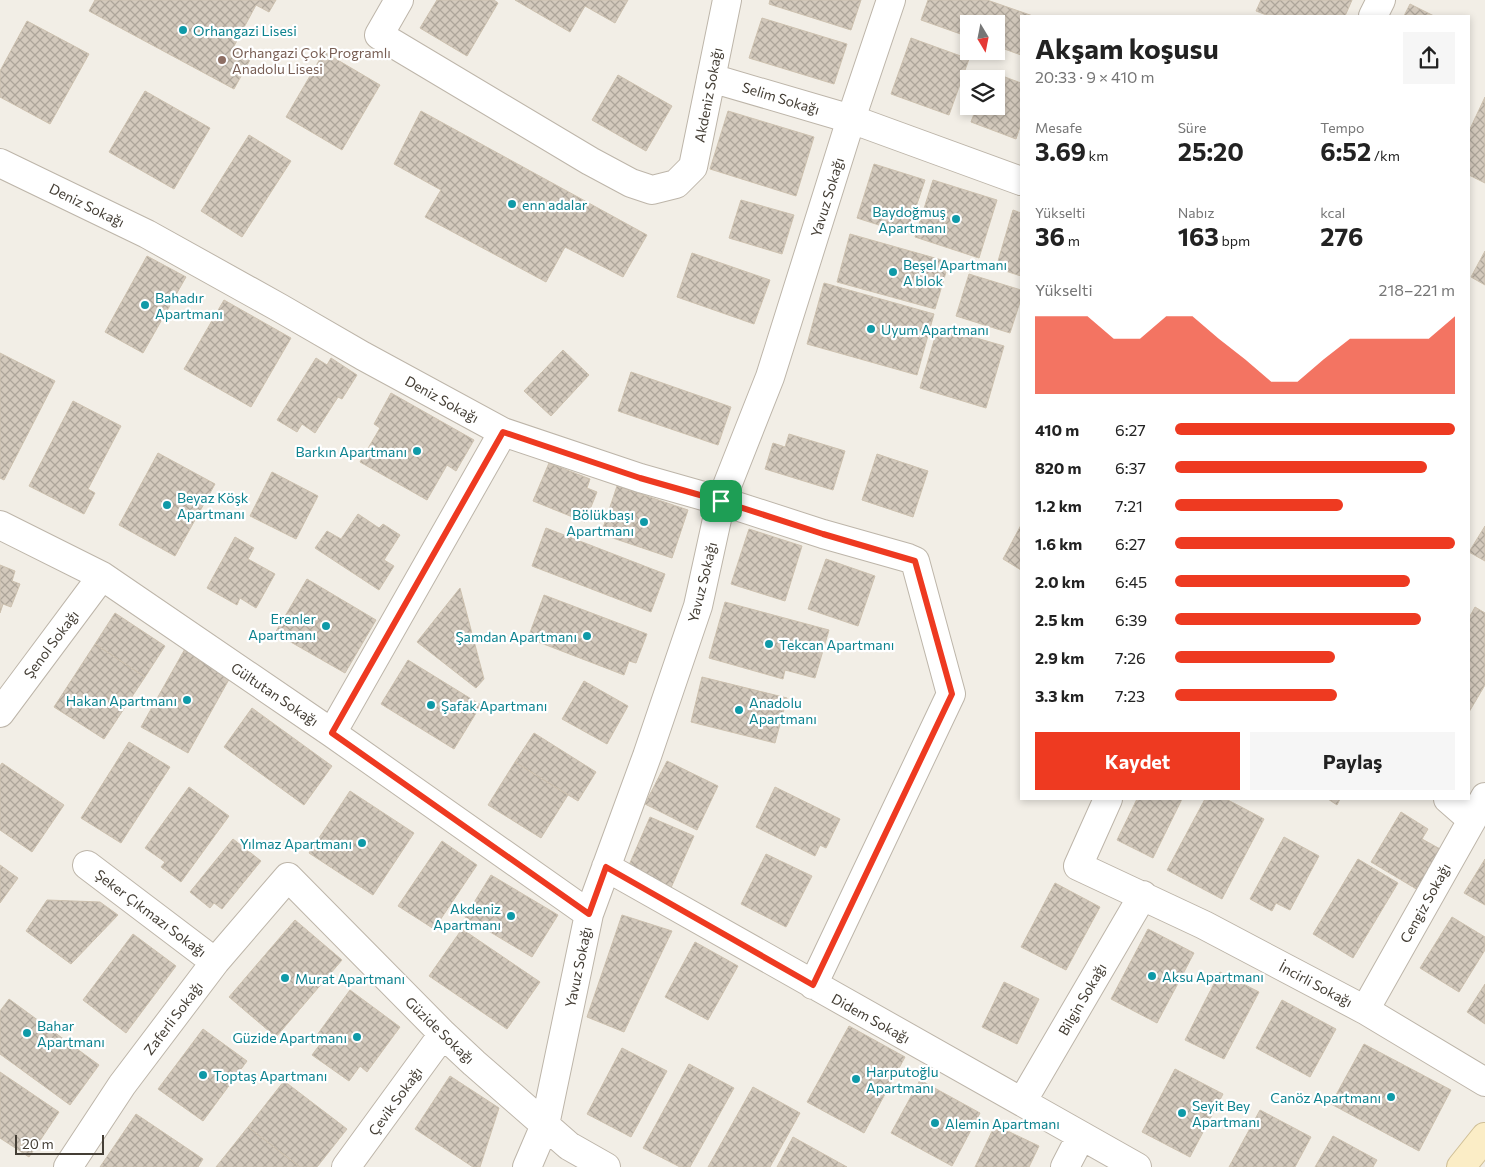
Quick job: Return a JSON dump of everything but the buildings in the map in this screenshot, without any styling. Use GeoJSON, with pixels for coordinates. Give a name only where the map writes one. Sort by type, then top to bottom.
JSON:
{"type":"FeatureCollection","features":[{"type":"Feature","properties":{"kind":"main road"},"geometry":{"type":"LineString","coordinates":[[1461,1167],[1485,1138]]}},
{"type":"Feature","properties":{"kind":"street","name":"Akdeniz Sokağı"},"geometry":{"type":"LineString","coordinates":[[399,0],[378,35],[590,161],[631,183],[652,190],[676,184],[693,167],[728,0]]}},
{"type":"Feature","properties":{"kind":"street","name":"Yavuz Sokağı"},"geometry":{"type":"LineString","coordinates":[[527,1167],[545,1125],[589,914],[698,606],[721,501],[770,377],[851,119],[891,0]]}},
{"type":"Feature","properties":{"kind":"street"},"geometry":{"type":"LineString","coordinates":[[1374,15],[1381,0]]}},
{"type":"Feature","properties":{"kind":"street","name":"Selim Sokağı"},"geometry":{"type":"LineString","coordinates":[[711,78],[851,119],[1020,181]]}},
{"type":"Feature","properties":{"kind":"street","name":"Deniz Sokağı"},"geometry":{"type":"LineString","coordinates":[[0,163],[147,234],[503,432],[640,478],[915,561],[952,694],[813,985]]}},
{"type":"Feature","properties":{"kind":"street"},"geometry":{"type":"LineString","coordinates":[[332,733],[503,432]]}},
{"type":"Feature","properties":{"kind":"street","name":"Gültutan Sokağı"},"geometry":{"type":"LineString","coordinates":[[0,525],[102,576],[332,733],[589,914]]}},
{"type":"Feature","properties":{"kind":"street","name":"Şenol Sokağı"},"geometry":{"type":"LineString","coordinates":[[0,713],[102,576]]}},
{"type":"Feature","properties":{"kind":"street","name":"İncirli Sokağı"},"geometry":{"type":"LineString","coordinates":[[1108,800],[1078,866],[1204,924],[1365,1010],[1485,1082]]}},
{"type":"Feature","properties":{"kind":"street"},"geometry":{"type":"LineString","coordinates":[[1451,800],[1479,808]]}},
{"type":"Feature","properties":{"kind":"street","name":"Cengiz Sokağı"},"geometry":{"type":"LineString","coordinates":[[1365,1010],[1479,808]]}},
{"type":"Feature","properties":{"kind":"street","name":"Şeker Çıkmazı Sokağı"},"geometry":{"type":"LineString","coordinates":[[87,865],[215,962]]}},
{"type":"Feature","properties":{"kind":"street","name":"Didem Sokağı"},"geometry":{"type":"LineString","coordinates":[[606,867],[1137,1167]]}},
{"type":"Feature","properties":{"kind":"street","name":"Zaferli Sokağı"},"geometry":{"type":"LineString","coordinates":[[68,1167],[122,1085],[215,962],[288,877]]}},
{"type":"Feature","properties":{"kind":"street","name":"Güzide Sokağı"},"geometry":{"type":"LineString","coordinates":[[288,877],[443,1034],[569,1146],[606,1167]]}},
{"type":"Feature","properties":{"kind":"street","name":"Bilgin Sokağı"},"geometry":{"type":"LineString","coordinates":[[1022,1102],[1143,895]]}},
{"type":"Feature","properties":{"kind":"street","name":"Çevik Sokağı"},"geometry":{"type":"LineString","coordinates":[[346,1167],[443,1034]]}},
{"type":"Feature","properties":{"kind":"street"},"geometry":{"type":"LineString","coordinates":[[1065,1167],[1081,1136]]}},
{"type":"Feature","properties":{"kind":"place","name":"Orhangazi Lisesi"},"geometry":{"type":"Point","coordinates":[183,30]}},
{"type":"Feature","properties":{"kind":"place","name":"Orhangazi Çok Programlı Anadolu Lisesi"},"geometry":{"type":"Point","coordinates":[222,60]}},
{"type":"Feature","properties":{"kind":"place","name":"enn adalar"},"geometry":{"type":"Point","coordinates":[512,204]}},
{"type":"Feature","properties":{"kind":"place","name":"Baydoğmuş Apartmanı"},"geometry":{"type":"Point","coordinates":[956,219]}},
{"type":"Feature","properties":{"kind":"place","name":"Beşel Apartmanı A blok"},"geometry":{"type":"Point","coordinates":[893,272]}},
{"type":"Feature","properties":{"kind":"place","name":"Bahadır Apartmanı"},"geometry":{"type":"Point","coordinates":[145,305]}},
{"type":"Feature","properties":{"kind":"place","name":"Uyum Apartmanı"},"geometry":{"type":"Point","coordinates":[871,329]}},
{"type":"Feature","properties":{"kind":"place","name":"Barkın Apartmanı"},"geometry":{"type":"Point","coordinates":[417,451]}},
{"type":"Feature","properties":{"kind":"place","name":"Beyaz Köşk Apartmanı"},"geometry":{"type":"Point","coordinates":[167,505]}},
{"type":"Feature","properties":{"kind":"place","name":"Bölükbaşı Apartmanı"},"geometry":{"type":"Point","coordinates":[644,522]}},
{"type":"Feature","properties":{"kind":"place","name":"Erenler Apartmanı"},"geometry":{"type":"Point","coordinates":[326,626]}},
{"type":"Feature","properties":{"kind":"place","name":"Şamdan Apartmanı"},"geometry":{"type":"Point","coordinates":[587,636]}},
{"type":"Feature","properties":{"kind":"place","name":"Tekcan Apartmanı"},"geometry":{"type":"Point","coordinates":[769,644]}},
{"type":"Feature","properties":{"kind":"place","name":"Hakan Apartmanı"},"geometry":{"type":"Point","coordinates":[187,700]}},
{"type":"Feature","properties":{"kind":"place","name":"Şafak Apartmanı"},"geometry":{"type":"Point","coordinates":[431,705]}},
{"type":"Feature","properties":{"kind":"place","name":"Anadolu Apartmanı"},"geometry":{"type":"Point","coordinates":[739,710]}},
{"type":"Feature","properties":{"kind":"place","name":"Yılmaz Apartmanı"},"geometry":{"type":"Point","coordinates":[362,843]}},
{"type":"Feature","properties":{"kind":"place","name":"Akdeniz Apartmanı"},"geometry":{"type":"Point","coordinates":[511,916]}},
{"type":"Feature","properties":{"kind":"place","name":"Aksu Apartmanı"},"geometry":{"type":"Point","coordinates":[1152,976]}},
{"type":"Feature","properties":{"kind":"place","name":"Murat Apartmanı"},"geometry":{"type":"Point","coordinates":[285,978]}},
{"type":"Feature","properties":{"kind":"place","name":"Bahar Apartmanı"},"geometry":{"type":"Point","coordinates":[27,1033]}},
{"type":"Feature","properties":{"kind":"place","name":"Güzide Apartmanı"},"geometry":{"type":"Point","coordinates":[357,1037]}},
{"type":"Feature","properties":{"kind":"place","name":"Toptaş Apartmanı"},"geometry":{"type":"Point","coordinates":[203,1075]}},
{"type":"Feature","properties":{"kind":"place","name":"Harputoğlu Apartmanı"},"geometry":{"type":"Point","coordinates":[856,1079]}},
{"type":"Feature","properties":{"kind":"place","name":"Canöz Apartmanı"},"geometry":{"type":"Point","coordinates":[1391,1097]}},
{"type":"Feature","properties":{"kind":"place","name":"Seyit Bey Apartmanı"},"geometry":{"type":"Point","coordinates":[1182,1113]}},
{"type":"Feature","properties":{"kind":"place","name":"Alemin Apartmanı"},"geometry":{"type":"Point","coordinates":[935,1123]}},
{"type":"Feature","properties":{"kind":"route"},"geometry":{"type":"LineString","coordinates":[[503,432],[640,478],[721,501],[915,561],[952,694],[813,985],[606,867],[589,914],[332,733],[503,432]]}}]}
